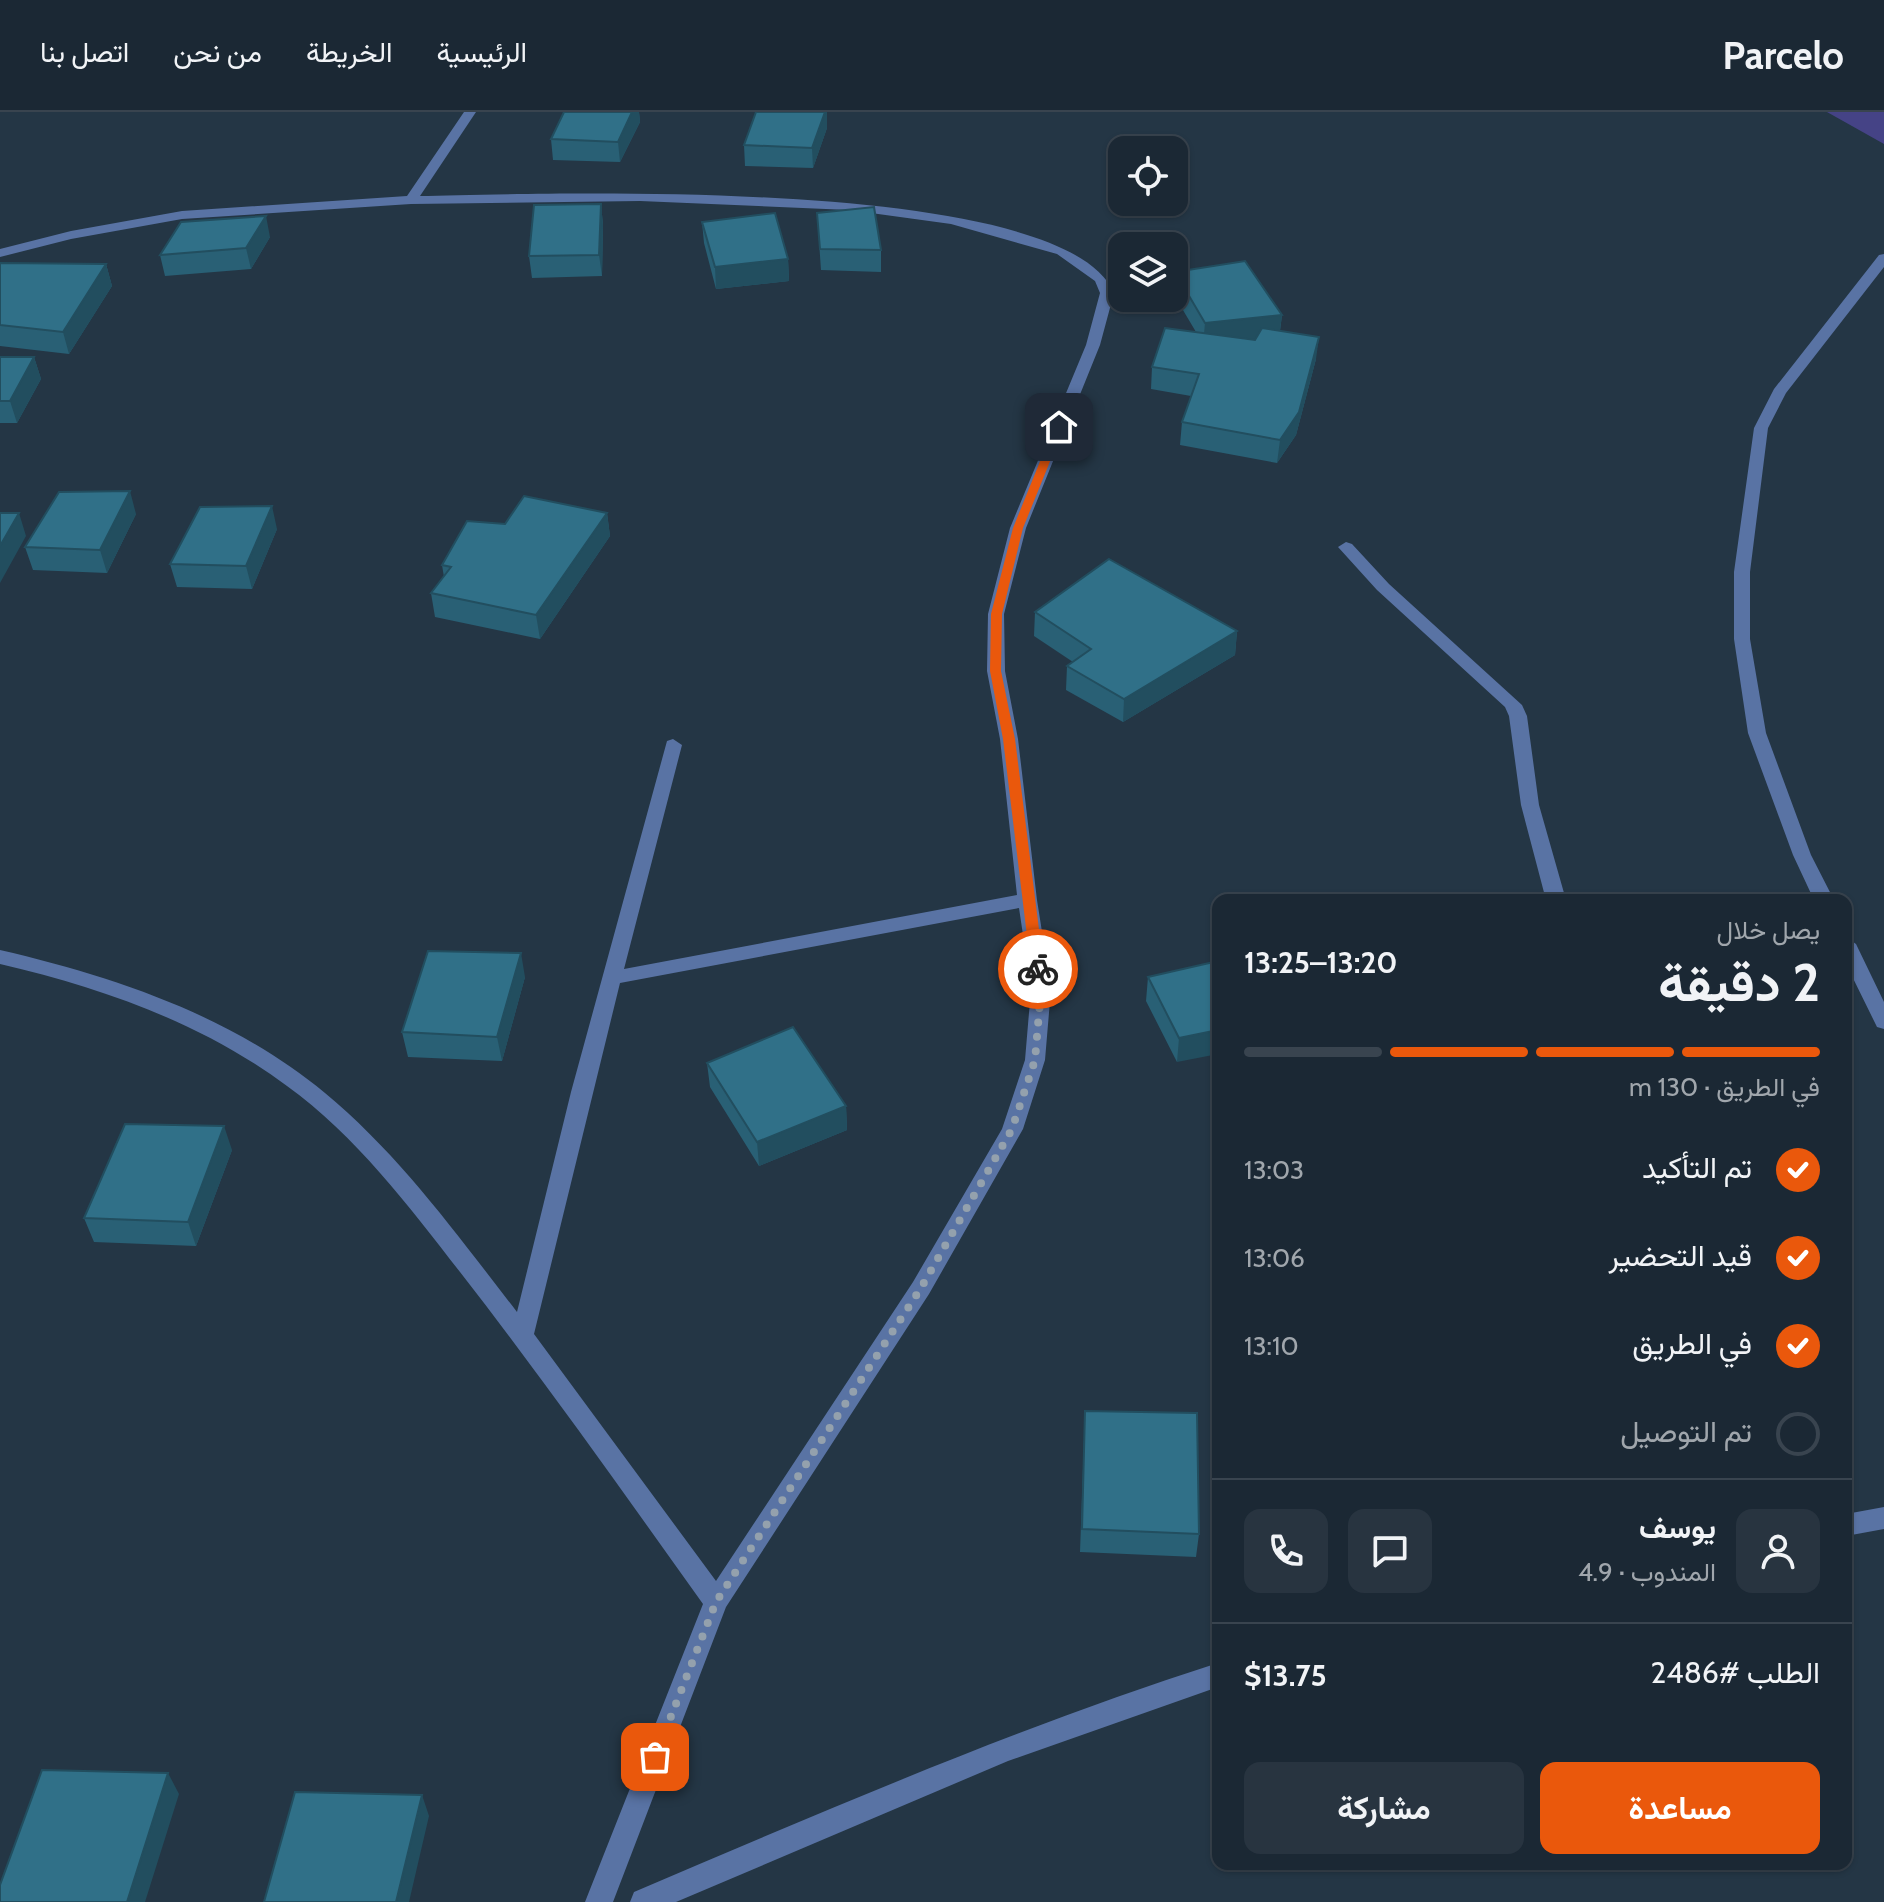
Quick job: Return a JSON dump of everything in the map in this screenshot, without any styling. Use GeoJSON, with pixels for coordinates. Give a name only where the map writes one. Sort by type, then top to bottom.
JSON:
{"type":"FeatureCollection","features":[{"type":"Feature","properties":{"kind":"street"},"geometry":{"type":"LineString","coordinates":[[411,200],[470,112]]}},
{"type":"Feature","properties":{"kind":"street"},"geometry":{"type":"LineString","coordinates":[[0,253],[71,235],[182,215],[411,200],[640,197],[849,206],[952,220],[1062,251],[1101,279],[1107,293],[1093,345],[1018,528],[996,614],[996,671],[1009,739],[1027,900],[1041,989],[1035,1060],[1012,1129],[921,1288],[716,1602],[599,1902]]}},
{"type":"Feature","properties":{"kind":"street"},"geometry":{"type":"LineString","coordinates":[[1821,894],[1802,855],[1757,733],[1742,639],[1742,572],[1761,428],[1779,392],[1884,258]]}},
{"type":"Feature","properties":{"kind":"street"},"geometry":{"type":"LineString","coordinates":[[1346,547],[1383,587],[1513,705],[1518,716],[1530,805],[1554,894]]}},
{"type":"Feature","properties":{"kind":"street"},"geometry":{"type":"LineString","coordinates":[[523,1334],[611,978],[673,745]]}},
{"type":"Feature","properties":{"kind":"street"},"geometry":{"type":"LineString","coordinates":[[611,978],[1027,900]]}},
{"type":"Feature","properties":{"kind":"street"},"geometry":{"type":"LineString","coordinates":[[1852,956],[1884,1022]]}},
{"type":"Feature","properties":{"kind":"street"},"geometry":{"type":"LineString","coordinates":[[0,957],[77,974],[193,1018],[295,1081],[350,1129],[427,1214],[523,1334],[716,1602]]}},
{"type":"Feature","properties":{"kind":"street"},"geometry":{"type":"LineString","coordinates":[[1852,1524],[1884,1518]]}},
{"type":"Feature","properties":{"kind":"street"},"geometry":{"type":"LineString","coordinates":[[644,1902],[903,1791],[1154,1695],[1212,1677]]}},
{"type":"Feature","properties":{"kind":"shaded area"},"geometry":{"type":"Polygon","coordinates":[[[1827,112],[1884,112],[1884,144],[1827,112]]]}},
{"type":"Feature","properties":{"kind":"building"},"geometry":{"type":"Polygon","coordinates":[[[564,112],[632,112],[618,142],[551,139],[564,112]]]}},
{"type":"Feature","properties":{"kind":"building"},"geometry":{"type":"Polygon","coordinates":[[[756,112],[825,112],[812,148],[744,145],[756,112]]]}},
{"type":"Feature","properties":{"kind":"building"},"geometry":{"type":"Polygon","coordinates":[[[601,204],[599,255],[529,256],[534,205],[601,204]]]}},
{"type":"Feature","properties":{"kind":"building"},"geometry":{"type":"Polygon","coordinates":[[[874,207],[881,250],[820,249],[817,213],[874,207]]]}},
{"type":"Feature","properties":{"kind":"building"},"geometry":{"type":"Polygon","coordinates":[[[775,213],[788,259],[715,267],[702,222],[775,213]]]}},
{"type":"Feature","properties":{"kind":"building"},"geometry":{"type":"Polygon","coordinates":[[[266,216],[246,248],[160,255],[181,222],[266,216]]]}},
{"type":"Feature","properties":{"kind":"building"},"geometry":{"type":"Polygon","coordinates":[[[1245,261],[1282,315],[1205,323],[1188,294],[1188,270],[1245,261]]]}},
{"type":"Feature","properties":{"kind":"building"},"geometry":{"type":"Polygon","coordinates":[[[0,263],[106,264],[63,332],[0,325],[0,263]]]}},
{"type":"Feature","properties":{"kind":"building"},"geometry":{"type":"Polygon","coordinates":[[[1165,328],[1255,340],[1262,328],[1319,337],[1299,412],[1280,440],[1182,422],[1199,374],[1152,367],[1165,328]]]}},
{"type":"Feature","properties":{"kind":"building"},"geometry":{"type":"Polygon","coordinates":[[[0,357],[34,357],[10,401],[0,401],[0,357]]]}},
{"type":"Feature","properties":{"kind":"building"},"geometry":{"type":"Polygon","coordinates":[[[130,491],[100,550],[25,547],[59,492],[130,491]]]}},
{"type":"Feature","properties":{"kind":"building"},"geometry":{"type":"Polygon","coordinates":[[[524,496],[607,513],[536,615],[431,593],[451,567],[442,565],[467,521],[505,524],[524,496]]]}},
{"type":"Feature","properties":{"kind":"building"},"geometry":{"type":"Polygon","coordinates":[[[272,506],[246,566],[170,564],[200,507],[272,506]]]}},
{"type":"Feature","properties":{"kind":"building"},"geometry":{"type":"Polygon","coordinates":[[[0,513],[19,513],[0,546],[0,513]]]}},
{"type":"Feature","properties":{"kind":"building"},"geometry":{"type":"Polygon","coordinates":[[[1109,559],[1237,631],[1124,699],[1067,666],[1091,649],[1035,612],[1109,559]]]}},
{"type":"Feature","properties":{"kind":"building"},"geometry":{"type":"Polygon","coordinates":[[[428,951],[521,953],[497,1037],[402,1032],[428,951]]]}},
{"type":"Feature","properties":{"kind":"building"},"geometry":{"type":"Polygon","coordinates":[[[1212,962],[1212,1031],[1179,1038],[1148,977],[1212,962]]]}},
{"type":"Feature","properties":{"kind":"building"},"geometry":{"type":"Polygon","coordinates":[[[793,1027],[846,1106],[757,1142],[707,1063],[793,1027]]]}},
{"type":"Feature","properties":{"kind":"building"},"geometry":{"type":"Polygon","coordinates":[[[125,1124],[224,1126],[188,1222],[84,1218],[125,1124]]]}},
{"type":"Feature","properties":{"kind":"building"},"geometry":{"type":"Polygon","coordinates":[[[1085,1411],[1197,1413],[1199,1534],[1082,1529],[1085,1411]]]}},
{"type":"Feature","properties":{"kind":"building"},"geometry":{"type":"Polygon","coordinates":[[[42,1770],[168,1773],[127,1902],[0,1902],[0,1885],[42,1770]]]}},
{"type":"Feature","properties":{"kind":"building"},"geometry":{"type":"Polygon","coordinates":[[[295,1792],[422,1795],[396,1902],[264,1902],[295,1792]]]}},
{"type":"Feature","properties":{"kind":"way so far"},"geometry":{"type":"LineString","coordinates":[[655,1757],[716,1602],[921,1288],[1012,1129],[1035,1060],[1041,989],[1038,969]]}},
{"type":"Feature","properties":{"kind":"route"},"geometry":{"type":"LineString","coordinates":[[1038,969],[1009,739],[996,671],[996,614],[1018,528],[1059,427]]}}]}
